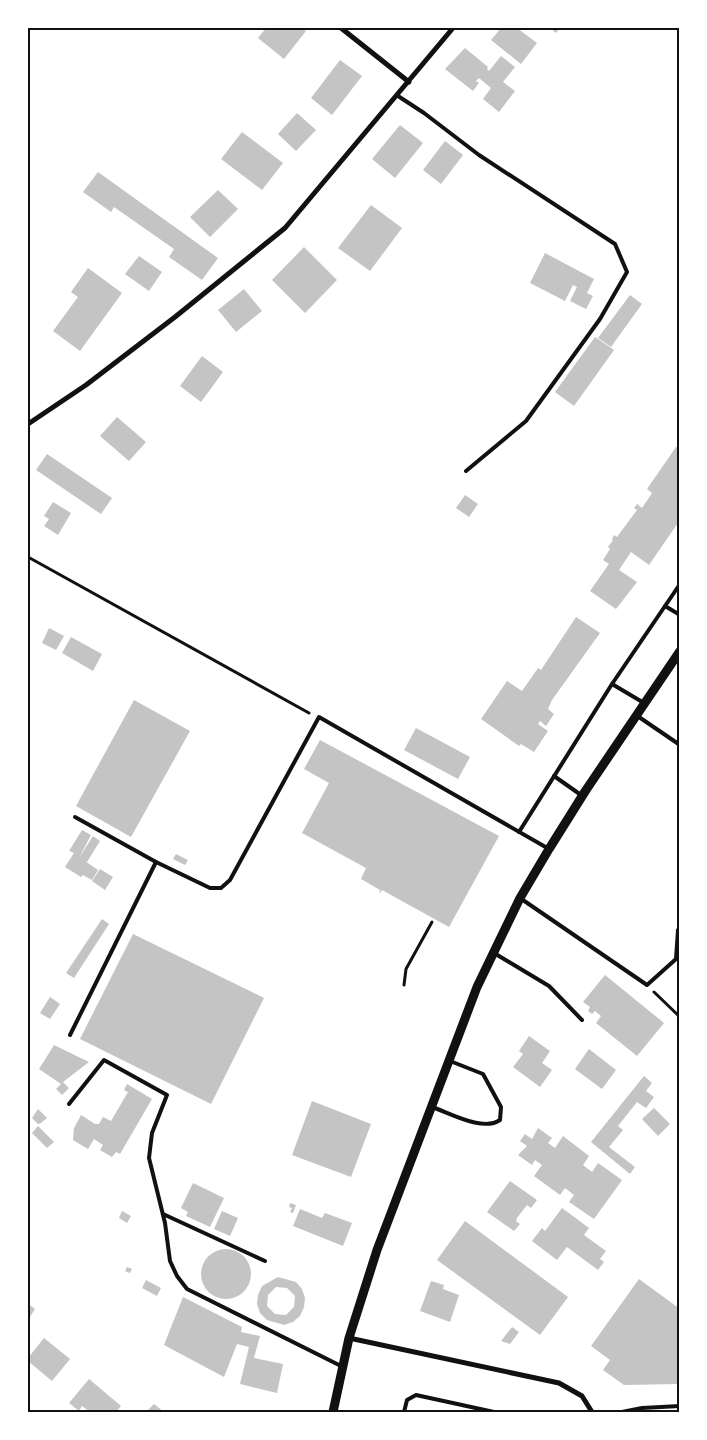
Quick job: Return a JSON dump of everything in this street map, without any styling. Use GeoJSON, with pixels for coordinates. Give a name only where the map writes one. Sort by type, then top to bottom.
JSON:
{"type":"FeatureCollection","features":[{"type":"Feature","properties":{"kind":"street"},"geometry":{"type":"LineString","coordinates":[[341,28],[409,82]]}},
{"type":"Feature","properties":{"kind":"street"},"geometry":{"type":"LineString","coordinates":[[28,424],[86,385],[168,323],[285,228],[398,96],[453,28]]}},
{"type":"Feature","properties":{"kind":"street"},"geometry":{"type":"LineString","coordinates":[[333,1412],[349,1338],[377,1250],[430,1106],[477,987],[520,898],[549,849],[582,796],[679,652]]}},
{"type":"Feature","properties":{"kind":"street"},"geometry":{"type":"LineString","coordinates":[[349,1338],[558,1383],[582,1396],[592,1412]]}},
{"type":"Feature","properties":{"kind":"lane"},"geometry":{"type":"LineString","coordinates":[[398,96],[424,113],[479,155],[615,244],[627,272],[600,318],[526,420],[466,471]]}},
{"type":"Feature","properties":{"kind":"lane"},"geometry":{"type":"LineString","coordinates":[[519,832],[612,684],[680,584]]}},
{"type":"Feature","properties":{"kind":"lane"},"geometry":{"type":"LineString","coordinates":[[665,606],[680,615]]}},
{"type":"Feature","properties":{"kind":"lane"},"geometry":{"type":"LineString","coordinates":[[612,684],[644,704]]}},
{"type":"Feature","properties":{"kind":"lane"},"geometry":{"type":"LineString","coordinates":[[636,715],[680,745]]}},
{"type":"Feature","properties":{"kind":"lane"},"geometry":{"type":"LineString","coordinates":[[75,817],[156,862],[210,888],[221,888],[230,880],[319,717],[549,849]]}},
{"type":"Feature","properties":{"kind":"lane"},"geometry":{"type":"LineString","coordinates":[[554,776],[582,796]]}},
{"type":"Feature","properties":{"kind":"lane"},"geometry":{"type":"LineString","coordinates":[[70,1035],[156,862]]}},
{"type":"Feature","properties":{"kind":"lane"},"geometry":{"type":"LineString","coordinates":[[520,898],[647,985],[678,959],[678,930]]}},
{"type":"Feature","properties":{"kind":"lane"},"geometry":{"type":"LineString","coordinates":[[494,953],[549,986],[582,1020]]}},
{"type":"Feature","properties":{"kind":"lane"},"geometry":{"type":"LineString","coordinates":[[69,1104],[104,1060],[167,1095],[152,1133],[150,1158],[163,1214],[170,1261],[177,1276],[187,1289],[343,1367]]}},
{"type":"Feature","properties":{"kind":"lane"},"geometry":{"type":"LineString","coordinates":[[430,1106],[485,1124],[494,1124],[500,1120],[501,1107],[483,1074],[448,1060]]}},
{"type":"Feature","properties":{"kind":"lane"},"geometry":{"type":"LineString","coordinates":[[163,1214],[265,1261]]}},
{"type":"Feature","properties":{"kind":"lane"},"geometry":{"type":"LineString","coordinates":[[404,1412],[407,1400],[416,1395],[494,1412]]}},
{"type":"Feature","properties":{"kind":"lane"},"geometry":{"type":"LineString","coordinates":[[622,1412],[642,1408],[680,1406]]}},
{"type":"Feature","properties":{"kind":"path"},"geometry":{"type":"LineString","coordinates":[[28,557],[319,717]]}},
{"type":"Feature","properties":{"kind":"path"},"geometry":{"type":"LineString","coordinates":[[404,985],[406,969],[432,922]]}},
{"type":"Feature","properties":{"kind":"path"},"geometry":{"type":"LineString","coordinates":[[647,985],[680,1017]]}},
{"type":"Feature","properties":{"kind":"building"},"geometry":{"type":"Polygon","coordinates":[[[266,28],[301,28],[306,31],[284,59],[258,38],[266,28]]]}},
{"type":"Feature","properties":{"kind":"building"},"geometry":{"type":"Polygon","coordinates":[[[501,28],[517,28],[537,43],[521,64],[491,40],[501,28]]]}},
{"type":"Feature","properties":{"kind":"building"},"geometry":{"type":"Polygon","coordinates":[[[550,28],[560,28],[556,33],[550,28]]]}},
{"type":"Feature","properties":{"kind":"building"},"geometry":{"type":"Polygon","coordinates":[[[465,48],[488,67],[489,71],[501,56],[515,67],[503,82],[515,91],[499,112],[483,99],[491,88],[479,78],[476,81],[479,83],[473,91],[445,69],[465,48]]]}},
{"type":"Feature","properties":{"kind":"building"},"geometry":{"type":"Polygon","coordinates":[[[340,60],[362,76],[332,115],[311,98],[340,60]]]}},
{"type":"Feature","properties":{"kind":"building"},"geometry":{"type":"Polygon","coordinates":[[[297,113],[316,130],[296,151],[278,134],[297,113]]]}},
{"type":"Feature","properties":{"kind":"building"},"geometry":{"type":"Polygon","coordinates":[[[400,125],[423,143],[395,178],[372,159],[400,125]]]}},
{"type":"Feature","properties":{"kind":"building"},"geometry":{"type":"Polygon","coordinates":[[[242,132],[283,163],[262,190],[221,159],[242,132]]]}},
{"type":"Feature","properties":{"kind":"building"},"geometry":{"type":"Polygon","coordinates":[[[445,141],[463,155],[441,184],[423,170],[445,141]]]}},
{"type":"Feature","properties":{"kind":"building"},"geometry":{"type":"Polygon","coordinates":[[[98,172],[218,258],[202,280],[169,257],[174,249],[114,207],[111,212],[83,192],[98,172]]]}},
{"type":"Feature","properties":{"kind":"building"},"geometry":{"type":"Polygon","coordinates":[[[218,190],[238,209],[210,237],[190,217],[218,190]]]}},
{"type":"Feature","properties":{"kind":"building"},"geometry":{"type":"Polygon","coordinates":[[[371,205],[402,228],[370,271],[338,248],[371,205]]]}},
{"type":"Feature","properties":{"kind":"building"},"geometry":{"type":"Polygon","coordinates":[[[304,247],[337,280],[305,313],[272,280],[304,247]]]}},
{"type":"Feature","properties":{"kind":"building"},"geometry":{"type":"Polygon","coordinates":[[[545,253],[594,279],[587,293],[593,296],[586,309],[570,301],[577,287],[573,285],[565,301],[530,283],[545,253]]]}},
{"type":"Feature","properties":{"kind":"building"},"geometry":{"type":"Polygon","coordinates":[[[139,256],[162,272],[149,291],[125,274],[139,256]]]}},
{"type":"Feature","properties":{"kind":"building"},"geometry":{"type":"Polygon","coordinates":[[[88,268],[122,293],[80,351],[53,331],[78,297],[71,292],[88,268]]]}},
{"type":"Feature","properties":{"kind":"building"},"geometry":{"type":"Polygon","coordinates":[[[244,289],[262,311],[236,332],[218,310],[244,289]]]}},
{"type":"Feature","properties":{"kind":"building"},"geometry":{"type":"Polygon","coordinates":[[[630,295],[642,304],[611,347],[598,338],[630,295]]]}},
{"type":"Feature","properties":{"kind":"building"},"geometry":{"type":"Polygon","coordinates":[[[595,337],[614,350],[574,406],[555,392],[595,337]]]}},
{"type":"Feature","properties":{"kind":"building"},"geometry":{"type":"Polygon","coordinates":[[[202,356],[223,372],[201,402],[180,386],[202,356]]]}},
{"type":"Feature","properties":{"kind":"building"},"geometry":{"type":"Polygon","coordinates":[[[117,417],[146,442],[129,461],[100,436],[117,417]]]}},
{"type":"Feature","properties":{"kind":"building"},"geometry":{"type":"Polygon","coordinates":[[[680,446],[680,520],[649,565],[631,552],[619,570],[637,582],[616,609],[590,591],[609,564],[603,560],[610,549],[608,547],[614,535],[617,537],[637,510],[634,508],[637,504],[642,508],[652,493],[647,489],[676,447],[680,446]]]}},
{"type":"Feature","properties":{"kind":"building"},"geometry":{"type":"Polygon","coordinates":[[[47,454],[112,498],[101,514],[36,470],[47,454]]]}},
{"type":"Feature","properties":{"kind":"building"},"geometry":{"type":"Polygon","coordinates":[[[465,495],[478,504],[469,517],[456,508],[465,495]]]}},
{"type":"Feature","properties":{"kind":"building"},"geometry":{"type":"Polygon","coordinates":[[[53,502],[71,513],[58,535],[44,526],[49,519],[44,516],[53,502]]]}},
{"type":"Feature","properties":{"kind":"building"},"geometry":{"type":"Polygon","coordinates":[[[576,617],[600,633],[552,700],[548,709],[554,714],[546,726],[540,721],[538,724],[548,731],[534,752],[521,744],[519,746],[481,719],[507,681],[522,691],[538,668],[541,670],[576,617]]]}},
{"type":"Feature","properties":{"kind":"building"},"geometry":{"type":"Polygon","coordinates":[[[49,628],[64,636],[56,650],[42,643],[49,628]]]}},
{"type":"Feature","properties":{"kind":"building"},"geometry":{"type":"Polygon","coordinates":[[[71,637],[102,654],[93,671],[62,653],[71,637]]]}},
{"type":"Feature","properties":{"kind":"building"},"geometry":{"type":"Polygon","coordinates":[[[134,700],[190,731],[131,837],[76,806],[134,700]]]}},
{"type":"Feature","properties":{"kind":"building"},"geometry":{"type":"Polygon","coordinates":[[[416,728],[470,757],[458,779],[404,750],[416,728]]]}},
{"type":"Feature","properties":{"kind":"building"},"geometry":{"type":"Polygon","coordinates":[[[320,740],[499,836],[449,927],[382,890],[379,894],[380,890],[361,879],[366,868],[302,833],[329,783],[304,769],[320,740]]]}},
{"type":"Feature","properties":{"kind":"building"},"geometry":{"type":"Polygon","coordinates":[[[82,830],[91,835],[79,858],[93,836],[100,841],[87,862],[82,859],[98,870],[92,880],[83,875],[81,877],[65,867],[74,853],[69,851],[82,830]]]}},
{"type":"Feature","properties":{"kind":"building"},"geometry":{"type":"Polygon","coordinates":[[[176,854],[188,860],[185,865],[173,859],[176,854]]]}},
{"type":"Feature","properties":{"kind":"building"},"geometry":{"type":"Polygon","coordinates":[[[100,869],[113,877],[105,890],[92,881],[100,869]]]}},
{"type":"Feature","properties":{"kind":"building"},"geometry":{"type":"Polygon","coordinates":[[[102,919],[109,924],[74,978],[66,973],[102,919]]]}},
{"type":"Feature","properties":{"kind":"building"},"geometry":{"type":"Polygon","coordinates":[[[133,934],[264,998],[211,1104],[80,1039],[133,934]]]}},
{"type":"Feature","properties":{"kind":"building"},"geometry":{"type":"Polygon","coordinates":[[[605,975],[664,1023],[637,1056],[596,1023],[601,1016],[595,1011],[592,1014],[588,1011],[590,1007],[583,1002],[605,975]]]}},
{"type":"Feature","properties":{"kind":"building"},"geometry":{"type":"Polygon","coordinates":[[[50,997],[60,1004],[50,1019],[40,1013],[50,997]]]}},
{"type":"Feature","properties":{"kind":"building"},"geometry":{"type":"Polygon","coordinates":[[[529,1036],[550,1051],[542,1063],[552,1070],[540,1087],[513,1067],[523,1054],[519,1051],[529,1036]]]}},
{"type":"Feature","properties":{"kind":"building"},"geometry":{"type":"Polygon","coordinates":[[[54,1045],[89,1062],[63,1082],[69,1088],[62,1095],[56,1089],[61,1084],[39,1069],[54,1045]]]}},
{"type":"Feature","properties":{"kind":"building"},"geometry":{"type":"Polygon","coordinates":[[[589,1049],[616,1070],[602,1089],[575,1069],[589,1049]]]}},
{"type":"Feature","properties":{"kind":"building"},"geometry":{"type":"Polygon","coordinates":[[[644,1076],[652,1083],[646,1091],[654,1097],[646,1108],[637,1102],[618,1126],[623,1130],[609,1147],[635,1167],[630,1174],[591,1142],[644,1076]]]}},
{"type":"Feature","properties":{"kind":"building"},"geometry":{"type":"Polygon","coordinates":[[[127,1084],[152,1099],[120,1154],[116,1152],[112,1157],[100,1150],[103,1145],[94,1139],[88,1149],[73,1140],[74,1128],[81,1115],[95,1124],[99,1124],[103,1117],[111,1121],[128,1092],[124,1090],[127,1084]]]}},
{"type":"Feature","properties":{"kind":"building"},"geometry":{"type":"Polygon","coordinates":[[[312,1101],[371,1124],[351,1177],[292,1155],[312,1101]]]}},
{"type":"Feature","properties":{"kind":"building"},"geometry":{"type":"Polygon","coordinates":[[[654,1108],[670,1124],[658,1136],[642,1119],[654,1108]]]}},
{"type":"Feature","properties":{"kind":"building"},"geometry":{"type":"Polygon","coordinates":[[[38,1109],[47,1118],[38,1124],[32,1118],[38,1109]]]}},
{"type":"Feature","properties":{"kind":"building"},"geometry":{"type":"Polygon","coordinates":[[[38,1126],[54,1142],[47,1148],[32,1133],[38,1126]]]}},
{"type":"Feature","properties":{"kind":"building"},"geometry":{"type":"Polygon","coordinates":[[[538,1128],[552,1138],[548,1143],[555,1148],[563,1136],[589,1156],[583,1165],[592,1172],[598,1163],[622,1180],[594,1219],[569,1202],[574,1195],[565,1188],[560,1195],[534,1176],[542,1165],[535,1160],[532,1165],[518,1155],[527,1146],[520,1141],[525,1134],[532,1139],[538,1128]]]}},
{"type":"Feature","properties":{"kind":"building"},"geometry":{"type":"Polygon","coordinates":[[[510,1181],[537,1200],[531,1208],[527,1205],[517,1218],[516,1221],[520,1224],[514,1231],[487,1212],[510,1181]]]}},
{"type":"Feature","properties":{"kind":"building"},"geometry":{"type":"Polygon","coordinates":[[[193,1183],[224,1198],[210,1227],[186,1216],[188,1212],[181,1208],[193,1183]]]}},
{"type":"Feature","properties":{"kind":"building"},"geometry":{"type":"Polygon","coordinates":[[[290,1203],[296,1205],[293,1213],[290,1212],[292,1208],[289,1207],[290,1203]]]}},
{"type":"Feature","properties":{"kind":"building"},"geometry":{"type":"Polygon","coordinates":[[[562,1208],[589,1228],[584,1235],[606,1251],[600,1259],[604,1262],[598,1270],[567,1247],[557,1260],[532,1241],[542,1228],[545,1231],[562,1208]]]}},
{"type":"Feature","properties":{"kind":"building"},"geometry":{"type":"Polygon","coordinates":[[[300,1209],[322,1218],[325,1213],[352,1223],[343,1246],[293,1226],[300,1209]]]}},
{"type":"Feature","properties":{"kind":"building"},"geometry":{"type":"Polygon","coordinates":[[[122,1211],[131,1216],[127,1223],[119,1218],[122,1211]]]}},
{"type":"Feature","properties":{"kind":"building"},"geometry":{"type":"Polygon","coordinates":[[[222,1211],[238,1218],[230,1236],[214,1229],[222,1211]]]}},
{"type":"Feature","properties":{"kind":"building"},"geometry":{"type":"Polygon","coordinates":[[[465,1221],[568,1297],[540,1335],[437,1260],[465,1221]]]}},
{"type":"Feature","properties":{"kind":"building"},"geometry":{"type":"Polygon","coordinates":[[[226,1249],[235,1251],[246,1260],[251,1274],[249,1283],[240,1294],[226,1299],[217,1297],[206,1288],[201,1274],[203,1265],[212,1254],[226,1249]]]}},
{"type":"Feature","properties":{"kind":"building"},"geometry":{"type":"Polygon","coordinates":[[[127,1267],[132,1269],[130,1273],[125,1271],[127,1267]]]}},
{"type":"Feature","properties":{"kind":"building"},"geometry":{"type":"Polygon","coordinates":[[[278,1277],[296,1282],[302,1289],[305,1298],[300,1316],[293,1322],[284,1325],[267,1320],[260,1313],[257,1304],[262,1286],[278,1277]],[[276,1287],[268,1295],[267,1306],[275,1314],[286,1315],[294,1307],[295,1296],[287,1288],[276,1287]]]}},
{"type":"Feature","properties":{"kind":"building"},"geometry":{"type":"Polygon","coordinates":[[[639,1279],[680,1309],[680,1384],[624,1385],[603,1370],[610,1360],[591,1346],[639,1279]]]}},
{"type":"Feature","properties":{"kind":"building"},"geometry":{"type":"Polygon","coordinates":[[[146,1280],[161,1288],[157,1296],[142,1288],[146,1280]]]}},
{"type":"Feature","properties":{"kind":"building"},"geometry":{"type":"Polygon","coordinates":[[[431,1281],[444,1285],[443,1289],[459,1295],[450,1322],[420,1311],[431,1281]]]}},
{"type":"Feature","properties":{"kind":"building"},"geometry":{"type":"Polygon","coordinates":[[[183,1297],[242,1327],[241,1332],[260,1336],[254,1358],[283,1364],[277,1393],[240,1384],[249,1347],[237,1344],[224,1377],[164,1345],[183,1297]]]}},
{"type":"Feature","properties":{"kind":"building"},"geometry":{"type":"Polygon","coordinates":[[[28,1304],[35,1309],[28,1320],[28,1304]]]}},
{"type":"Feature","properties":{"kind":"building"},"geometry":{"type":"Polygon","coordinates":[[[512,1327],[519,1332],[510,1344],[501,1341],[512,1327]]]}},
{"type":"Feature","properties":{"kind":"building"},"geometry":{"type":"Polygon","coordinates":[[[44,1338],[70,1359],[52,1381],[28,1361],[28,1358],[44,1338]]]}},
{"type":"Feature","properties":{"kind":"building"},"geometry":{"type":"Polygon","coordinates":[[[89,1379],[121,1406],[116,1412],[90,1412],[82,1406],[79,1411],[69,1403],[89,1379]]]}},
{"type":"Feature","properties":{"kind":"building"},"geometry":{"type":"Polygon","coordinates":[[[154,1404],[164,1412],[146,1412],[154,1404]]]}}]}
